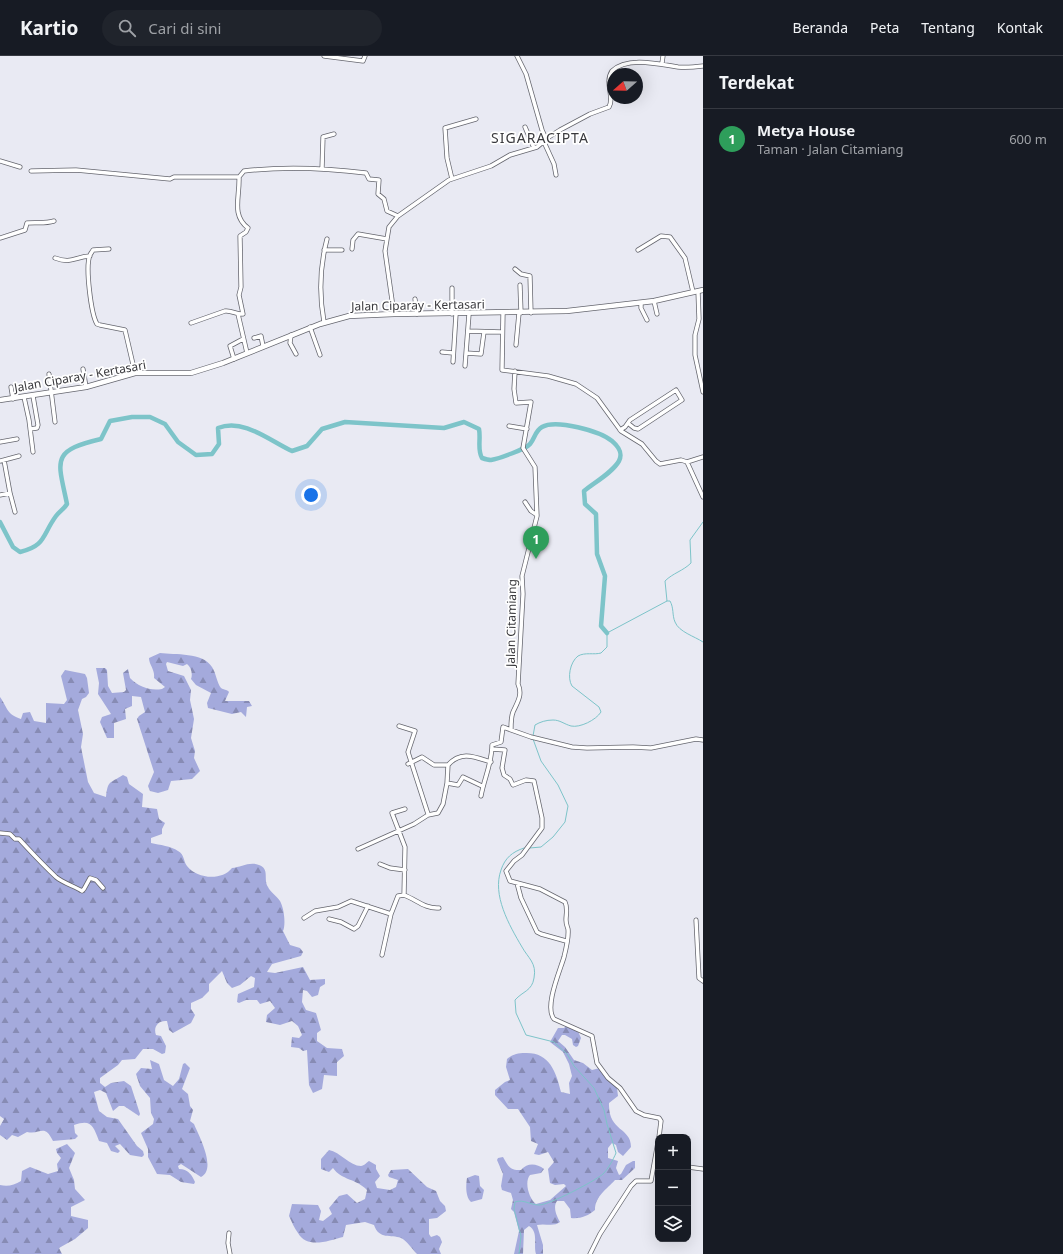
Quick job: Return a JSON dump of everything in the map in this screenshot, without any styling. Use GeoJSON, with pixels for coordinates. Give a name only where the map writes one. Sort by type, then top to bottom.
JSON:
{"type":"FeatureCollection","features":[{"type":"Feature","properties":{"kind":"main road","name":"Jalan Ciparay - Kertasari"},"geometry":{"type":"LineString","coordinates":[[0,400],[86,387],[135,374],[191,373],[234,358],[324,322],[360,315],[578,311],[654,301],[698,291]]}},
{"type":"Feature","properties":{"kind":"street"},"geometry":{"type":"LineString","coordinates":[[324,56],[363,61],[365,56]]}},
{"type":"Feature","properties":{"kind":"street"},"geometry":{"type":"LineString","coordinates":[[517,56],[526,74],[545,140],[554,164],[556,175]]}},
{"type":"Feature","properties":{"kind":"street"},"geometry":{"type":"LineString","coordinates":[[662,63],[663,56]]}},
{"type":"Feature","properties":{"kind":"street"},"geometry":{"type":"LineString","coordinates":[[339,57],[342,63]]}},
{"type":"Feature","properties":{"kind":"street"},"geometry":{"type":"LineString","coordinates":[[394,314],[386,257],[389,227],[398,216],[452,179],[491,166],[510,155],[534,148],[590,114],[609,107],[611,103],[608,82],[612,72],[618,65],[637,58],[678,67],[703,66]]}},
{"type":"Feature","properties":{"kind":"street"},"geometry":{"type":"LineString","coordinates":[[452,179],[447,158],[445,128],[476,119]]}},
{"type":"Feature","properties":{"kind":"street"},"geometry":{"type":"LineString","coordinates":[[525,127],[534,148]]}},
{"type":"Feature","properties":{"kind":"street"},"geometry":{"type":"LineString","coordinates":[[322,169],[323,136],[334,134]]}},
{"type":"Feature","properties":{"kind":"street"},"geometry":{"type":"LineString","coordinates":[[0,161],[20,167]]}},
{"type":"Feature","properties":{"kind":"street"},"geometry":{"type":"LineString","coordinates":[[191,323],[224,311],[230,310],[238,314],[243,314],[239,295],[241,287],[240,236],[248,230],[237,214],[239,177],[244,171],[272,168],[322,169],[367,173],[369,179],[379,180],[378,194],[384,199],[387,211],[398,216]]}},
{"type":"Feature","properties":{"kind":"street"},"geometry":{"type":"LineString","coordinates":[[31,171],[80,170],[163,179],[174,177],[239,177]]}},
{"type":"Feature","properties":{"kind":"street"},"geometry":{"type":"LineString","coordinates":[[0,238],[25,230],[27,223],[36,222],[44,224],[54,222]]}},
{"type":"Feature","properties":{"kind":"street"},"geometry":{"type":"LineString","coordinates":[[352,249],[353,240],[358,234],[387,239]]}},
{"type":"Feature","properties":{"kind":"street"},"geometry":{"type":"LineString","coordinates":[[638,250],[661,236],[670,236],[685,258],[698,291],[699,319],[695,335],[695,355],[703,392]]}},
{"type":"Feature","properties":{"kind":"street"},"geometry":{"type":"LineString","coordinates":[[324,322],[321,300],[323,271],[321,265],[327,239]]}},
{"type":"Feature","properties":{"kind":"street"},"geometry":{"type":"LineString","coordinates":[[109,249],[93,250],[90,256],[89,286],[94,319],[97,324],[125,330],[135,374]]}},
{"type":"Feature","properties":{"kind":"street"},"geometry":{"type":"LineString","coordinates":[[324,250],[342,250]]}},
{"type":"Feature","properties":{"kind":"street"},"geometry":{"type":"LineString","coordinates":[[55,258],[66,262],[80,257],[90,256]]}},
{"type":"Feature","properties":{"kind":"street"},"geometry":{"type":"LineString","coordinates":[[89,267],[94,267]]}},
{"type":"Feature","properties":{"kind":"street"},"geometry":{"type":"LineString","coordinates":[[515,269],[521,274],[530,276],[531,313]]}},
{"type":"Feature","properties":{"kind":"street"},"geometry":{"type":"LineString","coordinates":[[516,345],[520,313],[520,286]]}},
{"type":"Feature","properties":{"kind":"street"},"geometry":{"type":"LineString","coordinates":[[452,288],[454,314],[453,362]]}},
{"type":"Feature","properties":{"kind":"street"},"geometry":{"type":"LineString","coordinates":[[415,299],[417,314]]}},
{"type":"Feature","properties":{"kind":"street"},"geometry":{"type":"LineString","coordinates":[[654,301],[657,314]]}},
{"type":"Feature","properties":{"kind":"street"},"geometry":{"type":"LineString","coordinates":[[641,303],[641,308],[647,320]]}},
{"type":"Feature","properties":{"kind":"street"},"geometry":{"type":"LineString","coordinates":[[503,313],[500,367],[503,370],[548,376],[576,384],[597,398],[620,430],[626,436],[642,444],[659,463],[681,460],[687,462],[703,457]]}},
{"type":"Feature","properties":{"kind":"street"},"geometry":{"type":"LineString","coordinates":[[238,314],[247,353]]}},
{"type":"Feature","properties":{"kind":"street"},"geometry":{"type":"LineString","coordinates":[[465,366],[469,314]]}},
{"type":"Feature","properties":{"kind":"street"},"geometry":{"type":"LineString","coordinates":[[310,327],[320,355]]}},
{"type":"Feature","properties":{"kind":"street"},"geometry":{"type":"LineString","coordinates":[[468,331],[502,332]]}},
{"type":"Feature","properties":{"kind":"street"},"geometry":{"type":"LineString","coordinates":[[466,353],[481,354],[484,332]]}},
{"type":"Feature","properties":{"kind":"street"},"geometry":{"type":"LineString","coordinates":[[291,335],[290,343],[296,354]]}},
{"type":"Feature","properties":{"kind":"street"},"geometry":{"type":"LineString","coordinates":[[254,338],[261,336],[263,346]]}},
{"type":"Feature","properties":{"kind":"street"},"geometry":{"type":"LineString","coordinates":[[234,358],[230,346],[244,339]]}},
{"type":"Feature","properties":{"kind":"street"},"geometry":{"type":"LineString","coordinates":[[442,352],[453,353]]}},
{"type":"Feature","properties":{"kind":"street"},"geometry":{"type":"LineString","coordinates":[[83,369],[86,387]]}},
{"type":"Feature","properties":{"kind":"street"},"geometry":{"type":"LineString","coordinates":[[509,426],[526,428],[531,402],[516,403],[514,389],[515,371]]}},
{"type":"Feature","properties":{"kind":"street"},"geometry":{"type":"LineString","coordinates":[[49,374],[55,422]]}},
{"type":"Feature","properties":{"kind":"street"},"geometry":{"type":"LineString","coordinates":[[11,387],[13,399]]}},
{"type":"Feature","properties":{"kind":"street"},"geometry":{"type":"LineString","coordinates":[[620,430],[629,424],[630,420],[676,390],[682,400],[638,429],[629,424]]}},
{"type":"Feature","properties":{"kind":"street"},"geometry":{"type":"LineString","coordinates":[[30,429],[37,428],[38,425],[33,396]]}},
{"type":"Feature","properties":{"kind":"street"},"geometry":{"type":"LineString","coordinates":[[24,397],[33,452]]}},
{"type":"Feature","properties":{"kind":"street","name":"Jalan Citamiang"},"geometry":{"type":"LineString","coordinates":[[511,729],[512,713],[517,708],[520,692],[518,684],[523,594],[522,576],[535,530],[537,515],[535,469],[524,450],[526,428]]}},
{"type":"Feature","properties":{"kind":"street"},"geometry":{"type":"LineString","coordinates":[[0,442],[17,438]]}},
{"type":"Feature","properties":{"kind":"street"},"geometry":{"type":"LineString","coordinates":[[15,512],[2,461],[19,456]]}},
{"type":"Feature","properties":{"kind":"street"},"geometry":{"type":"LineString","coordinates":[[687,462],[703,497]]}},
{"type":"Feature","properties":{"kind":"street"},"geometry":{"type":"LineString","coordinates":[[0,495],[10,493]]}},
{"type":"Feature","properties":{"kind":"street"},"geometry":{"type":"LineString","coordinates":[[525,502],[531,511],[537,515]]}},
{"type":"Feature","properties":{"kind":"street"},"geometry":{"type":"LineString","coordinates":[[399,726],[415,731],[408,750],[410,763],[428,814]]}},
{"type":"Feature","properties":{"kind":"street"},"geometry":{"type":"LineString","coordinates":[[481,796],[482,786],[491,762],[493,744],[501,742],[503,727],[531,737],[572,747],[587,748],[651,748],[696,739],[703,740]]}},
{"type":"Feature","properties":{"kind":"street"},"geometry":{"type":"LineString","coordinates":[[492,749],[505,750],[502,768],[504,775],[510,779],[513,785],[526,780],[534,781],[534,788],[541,813],[542,828],[522,855],[514,861],[506,871],[509,880],[540,889],[565,902],[566,905],[566,922],[568,930],[551,1001],[552,1016],[554,1019],[592,1036],[598,1063],[608,1078],[620,1088],[636,1111],[644,1115],[658,1117],[660,1119],[659,1134]]}},
{"type":"Feature","properties":{"kind":"street"},"geometry":{"type":"LineString","coordinates":[[410,763],[422,757],[434,765],[448,764],[457,757],[465,755],[474,756],[491,762]]}},
{"type":"Feature","properties":{"kind":"street"},"geometry":{"type":"LineString","coordinates":[[358,849],[414,824],[428,814],[438,813],[442,809],[447,783],[448,764]]}},
{"type":"Feature","properties":{"kind":"street"},"geometry":{"type":"LineString","coordinates":[[447,783],[458,785],[463,777],[482,786]]}},
{"type":"Feature","properties":{"kind":"street"},"geometry":{"type":"LineString","coordinates":[[404,895],[405,847],[392,813],[405,809]]}},
{"type":"Feature","properties":{"kind":"street"},"geometry":{"type":"LineString","coordinates":[[0,833],[10,834],[15,839],[19,839],[34,858],[49,868],[56,878],[82,890],[90,878],[96,880],[103,888]]}},
{"type":"Feature","properties":{"kind":"street"},"geometry":{"type":"LineString","coordinates":[[380,864],[390,868],[405,870]]}},
{"type":"Feature","properties":{"kind":"street"},"geometry":{"type":"LineString","coordinates":[[517,883],[521,898],[539,934],[566,941]]}},
{"type":"Feature","properties":{"kind":"street"},"geometry":{"type":"LineString","coordinates":[[382,955],[398,896],[404,895],[417,901],[423,906],[439,908]]}},
{"type":"Feature","properties":{"kind":"street"},"geometry":{"type":"LineString","coordinates":[[304,918],[312,912],[338,907],[350,902],[392,914]]}},
{"type":"Feature","properties":{"kind":"street"},"geometry":{"type":"LineString","coordinates":[[329,919],[341,922],[354,929],[358,926],[368,906]]}},
{"type":"Feature","properties":{"kind":"street"},"geometry":{"type":"LineString","coordinates":[[696,920],[699,978],[703,981]]}},
{"type":"Feature","properties":{"kind":"street"},"geometry":{"type":"LineString","coordinates":[[590,1254],[600,1234],[630,1186],[634,1182],[640,1180],[651,1181],[655,1167]]}},
{"type":"Feature","properties":{"kind":"street"},"geometry":{"type":"LineString","coordinates":[[691,1167],[703,1169]]}},
{"type":"Feature","properties":{"kind":"street"},"geometry":{"type":"LineString","coordinates":[[229,1233],[228,1242],[230,1254]]}},
{"type":"Feature","properties":{"kind":"green space"},"geometry":{"type":"Polygon","coordinates":[[[160,653],[188,655],[208,662],[215,672],[221,688],[229,692],[225,701],[249,701],[252,706],[247,707],[246,717],[241,712],[232,714],[208,708],[207,703],[211,693],[196,685],[191,679],[192,673],[188,665],[183,666],[167,662],[166,664],[168,671],[184,676],[191,690],[190,700],[194,719],[191,738],[195,751],[194,758],[200,771],[192,779],[171,781],[168,790],[158,793],[150,791],[148,786],[154,772],[137,719],[145,712],[141,697],[132,696],[132,706],[125,709],[126,719],[114,723],[114,738],[107,738],[100,722],[102,717],[111,714],[98,694],[99,683],[96,668],[105,668],[107,670],[108,686],[112,693],[124,692],[126,690],[123,673],[128,669],[130,678],[137,684],[149,689],[162,689],[165,687],[154,678],[154,672],[149,658],[160,653]]]}},
{"type":"Feature","properties":{"kind":"green space"},"geometry":{"type":"Polygon","coordinates":[[[65,670],[85,674],[87,678],[89,693],[82,699],[78,710],[83,734],[81,747],[88,782],[94,793],[106,797],[110,783],[123,775],[127,777],[129,784],[143,794],[142,807],[157,809],[159,819],[165,823],[162,829],[162,834],[151,838],[151,843],[169,847],[178,851],[182,854],[187,866],[197,874],[216,877],[228,872],[232,868],[252,864],[259,865],[264,869],[268,887],[280,901],[283,908],[283,931],[290,945],[300,948],[303,952],[301,956],[272,964],[267,972],[275,973],[303,967],[310,980],[325,979],[325,984],[320,987],[318,995],[312,997],[307,991],[303,990],[302,1002],[306,1010],[316,1013],[321,1030],[317,1033],[317,1041],[327,1048],[342,1049],[344,1056],[337,1062],[337,1076],[324,1075],[322,1089],[313,1093],[309,1085],[307,1050],[303,1051],[299,1048],[291,1047],[292,1037],[299,1038],[302,1035],[298,1026],[292,1021],[280,1025],[266,1022],[267,1015],[275,1008],[270,1001],[260,1004],[257,1000],[237,1002],[238,994],[254,987],[255,978],[251,976],[240,985],[232,988],[227,983],[222,971],[209,984],[209,991],[202,998],[191,1003],[191,1009],[195,1015],[191,1023],[173,1033],[169,1030],[167,1021],[161,1022],[157,1025],[155,1032],[156,1035],[161,1036],[166,1046],[165,1053],[162,1054],[153,1049],[143,1049],[135,1059],[122,1060],[118,1065],[100,1078],[100,1083],[105,1087],[111,1083],[124,1081],[131,1086],[140,1114],[139,1116],[124,1106],[119,1106],[113,1111],[106,1093],[100,1090],[94,1092],[99,1111],[107,1117],[118,1119],[137,1146],[143,1151],[144,1155],[142,1157],[130,1155],[120,1144],[115,1146],[120,1151],[118,1153],[111,1151],[107,1143],[99,1141],[93,1127],[88,1123],[74,1125],[75,1133],[78,1136],[75,1139],[53,1141],[45,1131],[32,1133],[27,1132],[18,1137],[12,1135],[7,1140],[0,1135],[0,1126],[4,1119],[0,1116],[0,697],[10,713],[16,717],[21,719],[23,713],[30,712],[34,721],[46,723],[46,703],[64,704],[67,700],[61,676],[65,670]]]}},
{"type":"Feature","properties":{"kind":"green space"},"geometry":{"type":"Polygon","coordinates":[[[568,1024],[576,1027],[581,1038],[578,1046],[576,1047],[573,1045],[572,1039],[565,1035],[562,1035],[558,1041],[565,1047],[574,1060],[583,1063],[592,1070],[600,1068],[617,1088],[618,1096],[609,1103],[610,1112],[612,1119],[630,1141],[631,1147],[623,1156],[618,1152],[616,1145],[612,1143],[608,1148],[608,1158],[618,1161],[616,1168],[619,1175],[626,1165],[633,1161],[635,1161],[635,1168],[622,1180],[615,1180],[605,1190],[597,1201],[595,1210],[590,1214],[578,1218],[571,1218],[570,1209],[564,1201],[557,1201],[555,1210],[560,1222],[555,1224],[537,1225],[543,1245],[543,1254],[536,1254],[535,1235],[529,1226],[524,1230],[523,1254],[514,1254],[519,1231],[514,1212],[511,1209],[513,1200],[511,1193],[502,1190],[501,1186],[503,1174],[497,1160],[498,1158],[503,1157],[509,1167],[514,1170],[521,1170],[530,1165],[538,1166],[544,1169],[541,1173],[530,1175],[527,1182],[531,1198],[536,1204],[550,1200],[566,1186],[564,1184],[555,1185],[550,1183],[548,1169],[554,1162],[548,1152],[539,1155],[534,1154],[538,1144],[531,1141],[530,1127],[518,1109],[508,1109],[495,1095],[495,1090],[510,1080],[506,1067],[507,1059],[516,1054],[525,1053],[540,1056],[546,1059],[554,1070],[561,1092],[570,1094],[569,1083],[572,1076],[569,1064],[563,1052],[550,1042],[558,1028],[564,1028],[568,1024]]]}},
{"type":"Feature","properties":{"kind":"green space"},"geometry":{"type":"Polygon","coordinates":[[[150,1060],[159,1064],[164,1080],[173,1086],[179,1079],[183,1064],[185,1063],[190,1068],[182,1089],[188,1094],[190,1106],[193,1110],[190,1121],[194,1124],[203,1144],[207,1167],[205,1173],[201,1177],[181,1164],[178,1166],[179,1169],[187,1171],[191,1175],[195,1182],[194,1184],[181,1182],[170,1175],[157,1174],[148,1157],[148,1149],[141,1133],[153,1124],[154,1119],[151,1113],[150,1098],[140,1086],[136,1074],[141,1068],[152,1069],[150,1060]]]}},
{"type":"Feature","properties":{"kind":"green space"},"geometry":{"type":"Polygon","coordinates":[[[67,1144],[75,1153],[69,1168],[74,1180],[75,1189],[85,1200],[71,1207],[71,1216],[88,1220],[88,1228],[75,1239],[59,1248],[62,1254],[0,1254],[0,1185],[6,1186],[16,1184],[21,1181],[22,1171],[30,1167],[48,1174],[58,1171],[57,1164],[61,1158],[56,1149],[67,1144]]]}},
{"type":"Feature","properties":{"kind":"green space"},"geometry":{"type":"Polygon","coordinates":[[[329,1150],[337,1153],[353,1164],[362,1166],[369,1161],[376,1165],[376,1169],[380,1176],[375,1182],[377,1188],[390,1190],[396,1187],[398,1180],[389,1177],[388,1175],[391,1170],[408,1169],[427,1187],[436,1191],[440,1201],[445,1206],[446,1211],[437,1218],[429,1219],[429,1234],[431,1237],[437,1235],[440,1237],[442,1242],[439,1249],[441,1254],[417,1254],[403,1239],[382,1235],[376,1230],[374,1225],[365,1222],[346,1225],[343,1237],[318,1242],[307,1241],[302,1238],[295,1229],[289,1216],[292,1204],[318,1205],[321,1211],[319,1220],[323,1221],[332,1214],[329,1208],[339,1196],[347,1194],[357,1203],[365,1199],[367,1190],[363,1186],[340,1175],[333,1168],[329,1172],[321,1169],[321,1159],[329,1150]]]}},
{"type":"Feature","properties":{"kind":"green space"},"geometry":{"type":"Polygon","coordinates":[[[475,1175],[479,1176],[480,1186],[484,1190],[482,1199],[471,1202],[467,1194],[467,1178],[475,1175]]]}},
{"type":"Feature","properties":{"kind":"waterway"},"geometry":{"type":"LineString","coordinates":[[0,522],[13,547],[20,552],[35,547],[42,539],[56,516],[67,504],[60,467],[65,453],[85,443],[101,439],[110,421],[132,417],[150,417],[165,424],[178,442],[196,455],[212,454],[219,444],[218,428],[228,426],[247,428],[292,451],[307,446],[322,429],[345,422],[444,428],[464,422],[479,429],[479,448],[481,455],[482,458],[488,460],[512,454],[527,446],[532,442],[538,430],[542,427],[557,424],[578,427],[606,437],[617,446],[621,455],[619,461],[612,469],[584,491],[585,504],[596,514],[597,554],[605,576],[601,626],[607,633]]}},
{"type":"Feature","properties":{"kind":"waterway"},"geometry":{"type":"LineString","coordinates":[[533,736],[535,725],[543,721],[555,720],[571,726],[579,726],[588,723],[599,715],[601,712],[599,707],[570,683],[570,670],[573,662],[578,656],[581,655],[601,653],[607,647],[607,633],[667,601],[665,581],[691,563],[690,540],[703,522]]}},
{"type":"Feature","properties":{"kind":"waterway"},"geometry":{"type":"LineString","coordinates":[[667,601],[670,601],[677,625],[683,631],[703,642]]}},
{"type":"Feature","properties":{"kind":"waterway"},"geometry":{"type":"LineString","coordinates":[[530,848],[541,847],[553,837],[565,822],[568,806],[558,785],[541,761],[533,739]]}},
{"type":"Feature","properties":{"kind":"waterway"},"geometry":{"type":"LineString","coordinates":[[519,1254],[521,1236],[514,1209],[515,1202],[521,1201],[539,1205],[572,1192],[603,1174],[607,1170],[616,1153],[604,1110],[594,1088],[574,1066],[567,1054],[554,1042],[526,1035],[516,1013],[515,1000],[531,986],[535,973],[533,964],[524,951],[503,910],[500,900],[499,880],[501,870],[507,859],[516,851],[524,848]]}},
{"type":"Feature","properties":{"kind":"place","name":"Metya House"},"geometry":{"type":"Point","coordinates":[536,559]}},
{"type":"Feature","properties":{"kind":"district","name":"SIGARACIPTA"},"geometry":{"type":"Point","coordinates":[540,137]}}]}
